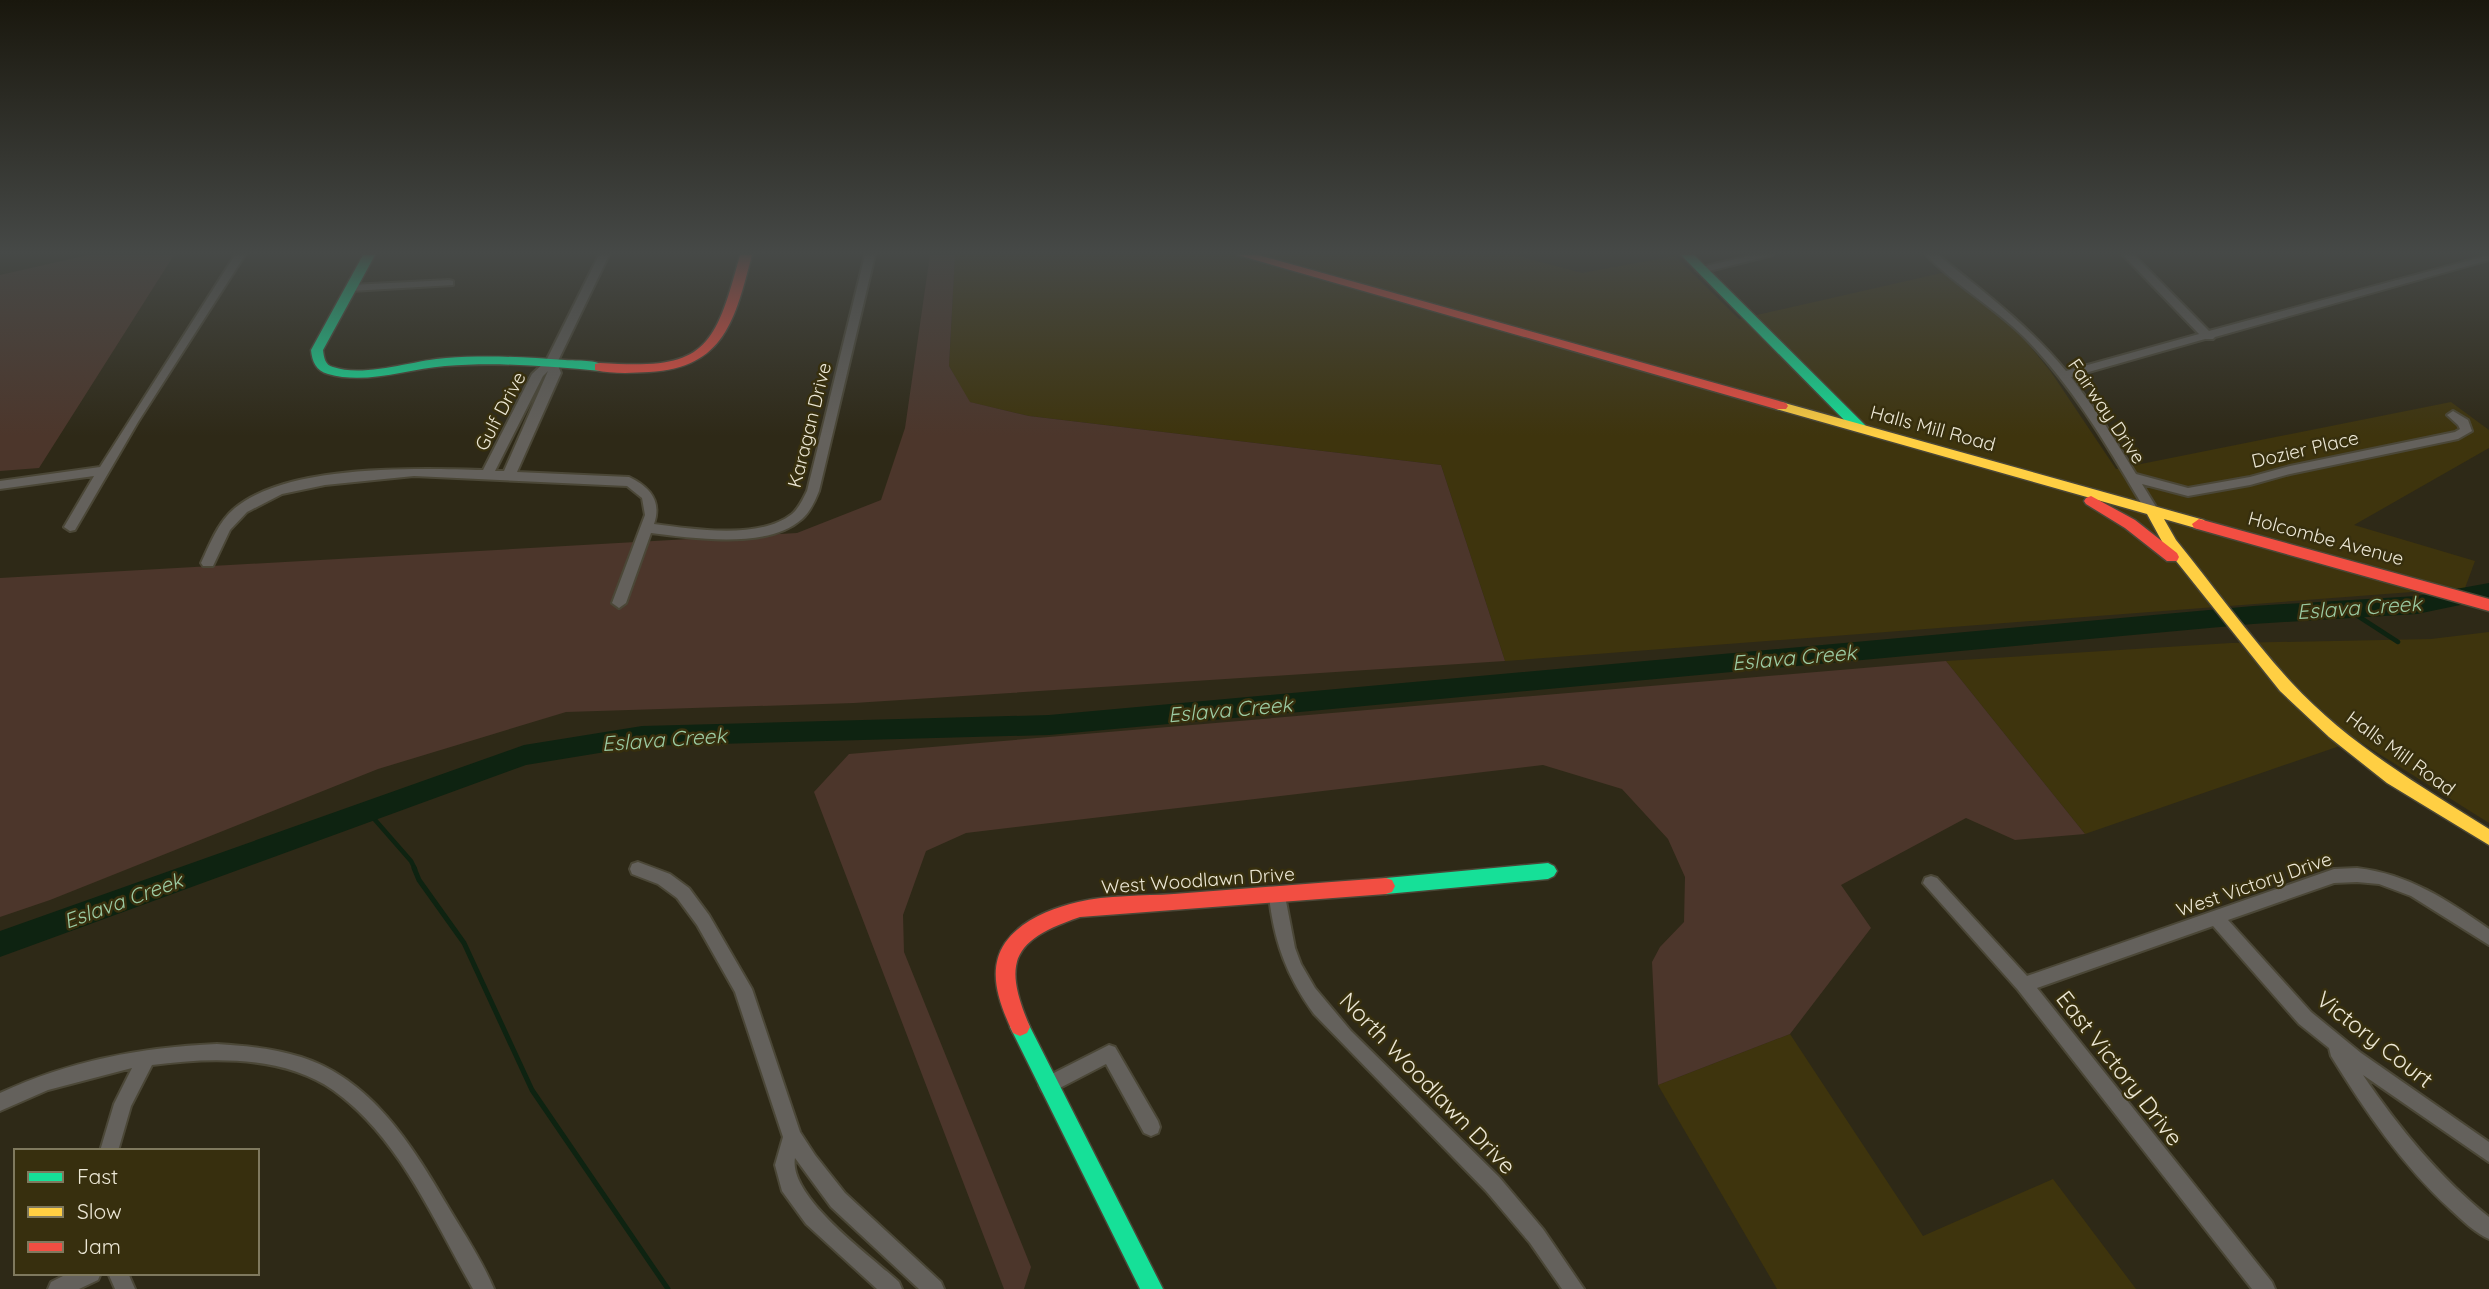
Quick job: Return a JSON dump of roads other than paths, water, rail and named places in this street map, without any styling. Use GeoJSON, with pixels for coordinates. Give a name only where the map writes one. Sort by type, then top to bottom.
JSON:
{"type":"FeatureCollection","features":[{"type":"Feature","properties":{"kind":"street"},"geometry":{"type":"LineString","coordinates":[[70,527],[202,315]]}},
{"type":"Feature","properties":{"kind":"street"},"geometry":{"type":"LineString","coordinates":[[336,315],[317,350],[317,358],[326,369],[336,373],[493,360],[646,370],[692,359],[714,344],[728,315]]}},
{"type":"Feature","properties":{"kind":"street","name":"Gulf Drive"},"geometry":{"type":"LineString","coordinates":[[486,474],[538,374],[551,363],[574,315]]}},
{"type":"Feature","properties":{"kind":"street","name":"Karagan Drive"},"geometry":{"type":"LineString","coordinates":[[647,528],[713,533],[755,532],[783,525],[805,508],[813,491],[855,315]]}},
{"type":"Feature","properties":{"kind":"street","name":"Halls Mill Road"},"geometry":{"type":"LineString","coordinates":[[1456,315],[2152,510],[2170,543],[2286,687],[2335,732],[2393,778],[2489,838]]}},
{"type":"Feature","properties":{"kind":"street"},"geometry":{"type":"LineString","coordinates":[[1747,315],[1863,431]]}},
{"type":"Feature","properties":{"kind":"street","name":"Fairway Drive"},"geometry":{"type":"LineString","coordinates":[[2005,315],[2029,335],[2065,375],[2152,510]]}},
{"type":"Feature","properties":{"kind":"street"},"geometry":{"type":"LineString","coordinates":[[2186,315],[2209,337]]}},
{"type":"Feature","properties":{"kind":"street"},"geometry":{"type":"LineString","coordinates":[[2065,375],[2285,315]]}},
{"type":"Feature","properties":{"kind":"street"},"geometry":{"type":"LineString","coordinates":[[509,475],[555,373],[551,363]]}},
{"type":"Feature","properties":{"kind":"street"},"geometry":{"type":"LineString","coordinates":[[519,412],[537,412]]}},
{"type":"Feature","properties":{"kind":"street","name":"Dozier Place"},"geometry":{"type":"LineString","coordinates":[[2130,476],[2188,492],[2250,481],[2290,470],[2458,435],[2466,431],[2465,423],[2454,415]]}},
{"type":"Feature","properties":{"kind":"street"},"geometry":{"type":"LineString","coordinates":[[0,485],[104,470]]}},
{"type":"Feature","properties":{"kind":"street"},"geometry":{"type":"LineString","coordinates":[[208,563],[230,522],[242,509],[258,499],[290,488],[381,474],[486,474],[625,480],[646,492],[652,503],[647,528],[619,603]]}},
{"type":"Feature","properties":{"kind":"street"},"geometry":{"type":"LineString","coordinates":[[2052,483],[2130,524],[2206,587]]}},
{"type":"Feature","properties":{"kind":"street","name":"Holcombe Avenue"},"geometry":{"type":"LineString","coordinates":[[2152,510],[2489,605]]}},
{"type":"Feature","properties":{"kind":"street"},"geometry":{"type":"LineString","coordinates":[[638,869],[664,879],[683,893],[703,920],[743,989],[792,1137],[838,1200],[934,1289]]}},
{"type":"Feature","properties":{"kind":"street","name":"West Woodlawn Drive"},"geometry":{"type":"LineString","coordinates":[[1152,1289],[1007,1001],[1003,971],[1008,954],[1030,928],[1056,915],[1080,909],[1278,896],[1548,871]]}},
{"type":"Feature","properties":{"kind":"street","name":"West Victory Drive"},"geometry":{"type":"LineString","coordinates":[[2024,985],[2334,876],[2354,874],[2388,877],[2409,886],[2489,938]]}},
{"type":"Feature","properties":{"kind":"street","name":"East Victory Drive"},"geometry":{"type":"LineString","coordinates":[[1931,883],[2024,985],[2265,1289]]}},
{"type":"Feature","properties":{"kind":"street","name":"North Woodlawn Drive"},"geometry":{"type":"LineString","coordinates":[[1278,896],[1287,949],[1298,977],[1335,1026],[1469,1159],[1560,1266],[1574,1289]]}},
{"type":"Feature","properties":{"kind":"street","name":"Victory Court"},"geometry":{"type":"LineString","coordinates":[[2216,918],[2305,1017],[2355,1059],[2489,1153]]}},
{"type":"Feature","properties":{"kind":"street"},"geometry":{"type":"LineString","coordinates":[[2331,1039],[2363,1092],[2409,1152],[2440,1185],[2489,1229]]}},
{"type":"Feature","properties":{"kind":"street"},"geometry":{"type":"LineString","coordinates":[[0,1102],[46,1082],[176,1053],[246,1053],[302,1064],[330,1077],[369,1108],[401,1148],[484,1289]]}},
{"type":"Feature","properties":{"kind":"street"},"geometry":{"type":"LineString","coordinates":[[1048,1085],[1109,1054],[1151,1126]]}},
{"type":"Feature","properties":{"kind":"street"},"geometry":{"type":"LineString","coordinates":[[110,1149],[123,1104],[146,1059]]}},
{"type":"Feature","properties":{"kind":"street"},"geometry":{"type":"LineString","coordinates":[[792,1137],[784,1167],[789,1184],[807,1212],[891,1289]]}},
{"type":"Feature","properties":{"kind":"street"},"geometry":{"type":"LineString","coordinates":[[58,1289],[87,1275]]}},
{"type":"Feature","properties":{"kind":"waterway","name":"Eslava Creek"},"geometry":{"type":"LineString","coordinates":[[0,944],[524,755],[642,736],[1049,725],[2253,615],[2417,605],[2489,591]]}},
{"type":"Feature","properties":{"kind":"waterway"},"geometry":{"type":"LineString","coordinates":[[2347,609],[2398,642]]}},
{"type":"Feature","properties":{"kind":"waterway"},"geometry":{"type":"LineString","coordinates":[[369,813],[415,869]]}},
{"type":"Feature","properties":{"kind":"waterway"},"geometry":{"type":"LineString","coordinates":[[414,868],[419,880],[464,943],[532,1090],[668,1289]]}}]}
